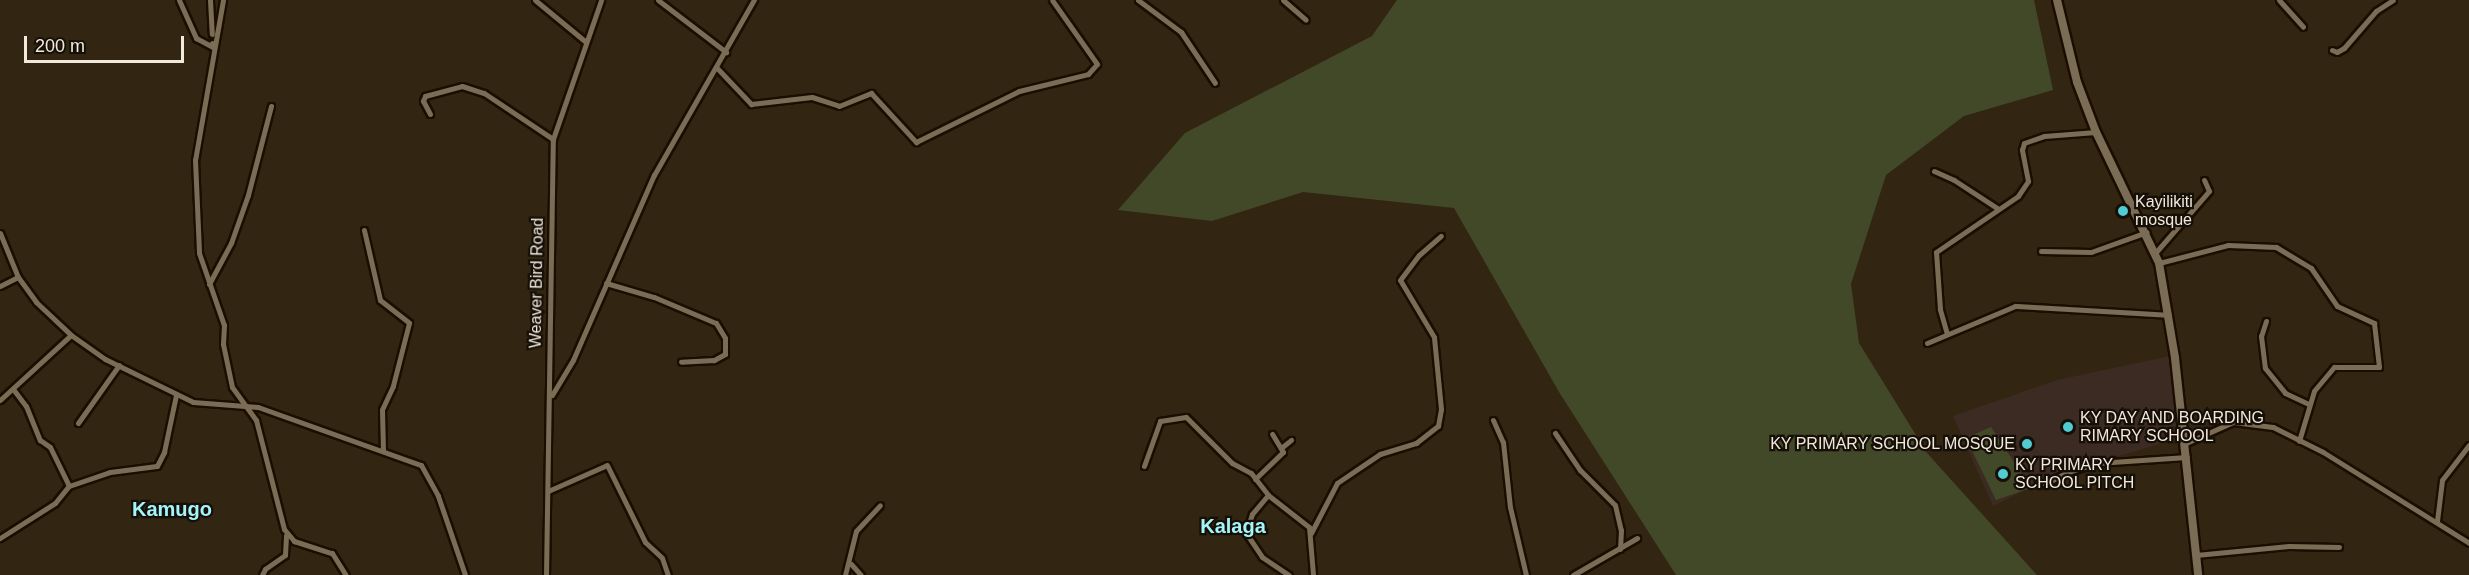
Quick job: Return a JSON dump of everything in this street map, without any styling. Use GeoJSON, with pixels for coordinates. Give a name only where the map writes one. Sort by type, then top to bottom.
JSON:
{"type":"FeatureCollection","features":[{"type":"Feature","properties":{"kind":"main road"},"geometry":{"type":"LineString","coordinates":[[2057,0],[2077,82],[2096,132],[2147,232],[2159,262],[2169,315],[2186,443],[2198,575]]}},
{"type":"Feature","properties":{"kind":"street"},"geometry":{"type":"LineString","coordinates":[[179,0],[190,30],[213,47]]}},
{"type":"Feature","properties":{"kind":"street"},"geometry":{"type":"LineString","coordinates":[[210,0],[213,47]]}},
{"type":"Feature","properties":{"kind":"street"},"geometry":{"type":"LineString","coordinates":[[223,0],[213,47],[194,177],[199,253],[224,325],[223,344],[232,387],[243,406],[256,420],[286,535],[285,555],[264,569],[262,575]]}},
{"type":"Feature","properties":{"kind":"street"},"geometry":{"type":"LineString","coordinates":[[535,0],[586,42]]}},
{"type":"Feature","properties":{"kind":"street","name":"Weaver Bird Road"},"geometry":{"type":"LineString","coordinates":[[546,575],[551,396],[553,139],[601,0]]}},
{"type":"Feature","properties":{"kind":"street"},"geometry":{"type":"LineString","coordinates":[[658,0],[726,52]]}},
{"type":"Feature","properties":{"kind":"street"},"geometry":{"type":"LineString","coordinates":[[551,396],[573,360],[654,175],[754,0]]}},
{"type":"Feature","properties":{"kind":"street"},"geometry":{"type":"LineString","coordinates":[[717,68],[751,104],[812,97],[839,106],[870,93],[916,142],[1020,91],[1088,74],[1097,64],[1052,0]]}},
{"type":"Feature","properties":{"kind":"street"},"geometry":{"type":"LineString","coordinates":[[1138,0],[1181,32],[1215,83]]}},
{"type":"Feature","properties":{"kind":"street"},"geometry":{"type":"LineString","coordinates":[[1283,0],[1306,20]]}},
{"type":"Feature","properties":{"kind":"street"},"geometry":{"type":"LineString","coordinates":[[2279,0],[2303,27]]}},
{"type":"Feature","properties":{"kind":"street"},"geometry":{"type":"LineString","coordinates":[[2332,50],[2337,52],[2344,48],[2376,11],[2393,0]]}},
{"type":"Feature","properties":{"kind":"street"},"geometry":{"type":"LineString","coordinates":[[430,114],[423,101],[425,96],[462,86],[484,93],[553,139]]}},
{"type":"Feature","properties":{"kind":"street"},"geometry":{"type":"LineString","coordinates":[[209,284],[231,243],[248,195],[271,106]]}},
{"type":"Feature","properties":{"kind":"street"},"geometry":{"type":"LineString","coordinates":[[1947,334],[1940,309],[1936,252],[1997,208],[2019,196],[2026,184],[2024,143],[2044,136],[2096,132]]}},
{"type":"Feature","properties":{"kind":"street"},"geometry":{"type":"LineString","coordinates":[[1934,171],[1954,180],[1997,208]]}},
{"type":"Feature","properties":{"kind":"street"},"geometry":{"type":"LineString","coordinates":[[2156,252],[2209,191],[2204,180]]}},
{"type":"Feature","properties":{"kind":"street"},"geometry":{"type":"LineString","coordinates":[[364,230],[380,300],[409,323],[393,386],[382,410],[383,451]]}},
{"type":"Feature","properties":{"kind":"street"},"geometry":{"type":"LineString","coordinates":[[2041,251],[2091,252],[2147,232]]}},
{"type":"Feature","properties":{"kind":"street"},"geometry":{"type":"LineString","coordinates":[[0,233],[18,277],[36,302],[71,335],[119,365],[176,395],[213,406],[258,407],[413,461],[428,474],[465,575]]}},
{"type":"Feature","properties":{"kind":"street"},"geometry":{"type":"LineString","coordinates":[[1313,575],[1311,533],[1337,483],[1380,454],[1416,443],[1438,426],[1441,409],[1434,337],[1400,280],[1419,255],[1441,236]]}},
{"type":"Feature","properties":{"kind":"street"},"geometry":{"type":"LineString","coordinates":[[2159,262],[2228,245],[2276,247],[2311,268],[2331,302],[2374,322],[2379,367],[2337,366],[2318,384],[2309,404],[2306,428],[2299,441]]}},
{"type":"Feature","properties":{"kind":"street"},"geometry":{"type":"LineString","coordinates":[[0,286],[18,277]]}},
{"type":"Feature","properties":{"kind":"street"},"geometry":{"type":"LineString","coordinates":[[606,283],[654,297],[716,324],[725,338],[725,354],[714,360],[681,363]]}},
{"type":"Feature","properties":{"kind":"street"},"geometry":{"type":"LineString","coordinates":[[1927,343],[2000,310],[2024,305],[2169,315]]}},
{"type":"Feature","properties":{"kind":"street"},"geometry":{"type":"LineString","coordinates":[[2266,321],[2261,336],[2265,368],[2285,393],[2309,404]]}},
{"type":"Feature","properties":{"kind":"street"},"geometry":{"type":"LineString","coordinates":[[0,400],[71,335]]}},
{"type":"Feature","properties":{"kind":"street"},"geometry":{"type":"LineString","coordinates":[[78,423],[119,365]]}},
{"type":"Feature","properties":{"kind":"street"},"geometry":{"type":"LineString","coordinates":[[13,389],[29,411],[40,440],[50,447],[69,486]]}},
{"type":"Feature","properties":{"kind":"street"},"geometry":{"type":"LineString","coordinates":[[0,538],[55,503],[69,486],[110,472],[157,466],[164,452],[176,395]]}},
{"type":"Feature","properties":{"kind":"street"},"geometry":{"type":"LineString","coordinates":[[1144,466],[1160,421],[1186,417],[1232,463],[1255,479],[1268,495],[1304,523],[1311,533]]}},
{"type":"Feature","properties":{"kind":"street"},"geometry":{"type":"LineString","coordinates":[[1493,420],[1503,442],[1510,507],[1526,575]]}},
{"type":"Feature","properties":{"kind":"street"},"geometry":{"type":"LineString","coordinates":[[2186,443],[2233,422],[2273,427],[2437,521],[2469,543]]}},
{"type":"Feature","properties":{"kind":"street"},"geometry":{"type":"LineString","coordinates":[[1555,433],[1580,470],[1615,505],[1621,530],[1620,549]]}},
{"type":"Feature","properties":{"kind":"street"},"geometry":{"type":"LineString","coordinates":[[1255,479],[1283,452],[1272,434]]}},
{"type":"Feature","properties":{"kind":"street"},"geometry":{"type":"LineString","coordinates":[[1281,448],[1291,440]]}},
{"type":"Feature","properties":{"kind":"street"},"geometry":{"type":"LineString","coordinates":[[2437,521],[2442,480],[2469,445]]}},
{"type":"Feature","properties":{"kind":"street"},"geometry":{"type":"LineString","coordinates":[[2045,484],[2097,463],[2187,457]]}},
{"type":"Feature","properties":{"kind":"street"},"geometry":{"type":"LineString","coordinates":[[548,491],[607,465],[645,542],[662,558],[668,575]]}},
{"type":"Feature","properties":{"kind":"street"},"geometry":{"type":"LineString","coordinates":[[1268,495],[1252,514],[1246,532],[1262,557],[1289,575]]}},
{"type":"Feature","properties":{"kind":"street"},"geometry":{"type":"LineString","coordinates":[[845,575],[851,564],[856,531],[880,505]]}},
{"type":"Feature","properties":{"kind":"street"},"geometry":{"type":"LineString","coordinates":[[286,535],[332,553],[346,575]]}},
{"type":"Feature","properties":{"kind":"street"},"geometry":{"type":"LineString","coordinates":[[1573,575],[1637,538]]}},
{"type":"Feature","properties":{"kind":"street"},"geometry":{"type":"LineString","coordinates":[[2196,555],[2289,546],[2339,547]]}},
{"type":"Feature","properties":{"kind":"street"},"geometry":{"type":"LineString","coordinates":[[851,564],[861,575]]}},
{"type":"Feature","properties":{"kind":"shaded area","name":"KY DAY AND BOARDING RIMARY SCHOOL"},"geometry":{"type":"Polygon","coordinates":[[[2170,356],[2180,438],[2057,474],[1993,506],[1953,416],[2057,380],[2170,356]]]}},
{"type":"Feature","properties":{"kind":"green space"},"geometry":{"type":"Polygon","coordinates":[[[1397,0],[2034,0],[2053,90],[1964,116],[1886,175],[1851,284],[1859,343],[1927,453],[2037,575],[1676,575],[1559,392],[1454,208],[1303,192],[1212,221],[1118,210],[1185,133],[1372,36],[1397,0]]]}},
{"type":"Feature","properties":{"kind":"green space","name":"KY PRIMARY SCHOOL PITCH"},"geometry":{"type":"Polygon","coordinates":[[[1991,427],[2031,488],[1996,500],[1966,438],[1991,427]]]}},
{"type":"Feature","properties":{"kind":"place","name":"Kayilikiti mosque"},"geometry":{"type":"Point","coordinates":[2123,211]}},
{"type":"Feature","properties":{"kind":"place","name":"KY DAY AND BOARDING RIMARY SCHOOL"},"geometry":{"type":"Point","coordinates":[2068,427]}},
{"type":"Feature","properties":{"kind":"place","name":"KY PRIMARY SCHOOL MOSQUE"},"geometry":{"type":"Point","coordinates":[2027,444]}},
{"type":"Feature","properties":{"kind":"place","name":"KY PRIMARY SCHOOL PITCH"},"geometry":{"type":"Point","coordinates":[2003,474]}},
{"type":"Feature","properties":{"kind":"district","name":"Kamugo"},"geometry":{"type":"Point","coordinates":[172,509]}},
{"type":"Feature","properties":{"kind":"district","name":"Kalaga"},"geometry":{"type":"Point","coordinates":[1233,526]}}]}
